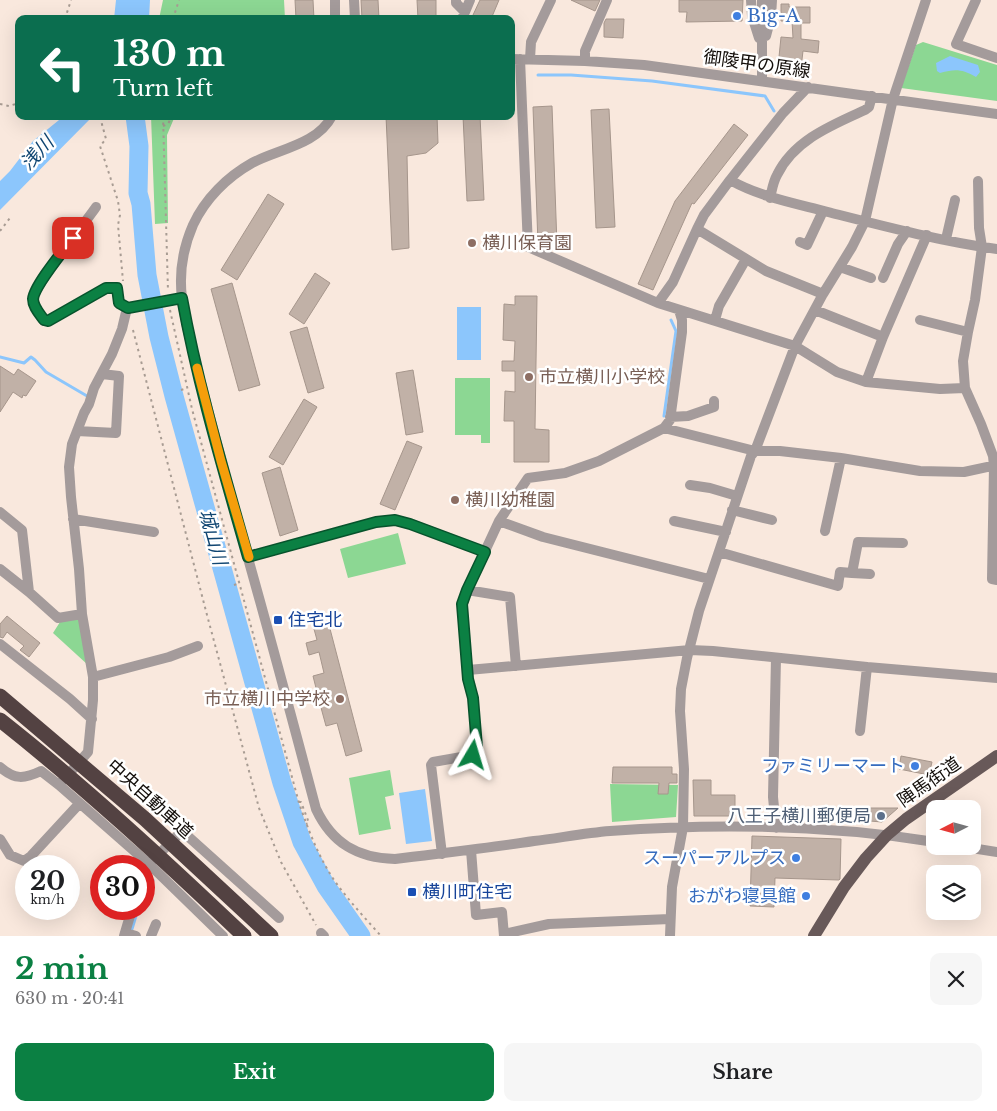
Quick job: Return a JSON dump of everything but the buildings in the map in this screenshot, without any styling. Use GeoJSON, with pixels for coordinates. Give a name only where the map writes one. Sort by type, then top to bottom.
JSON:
{"type":"FeatureCollection","features":[{"type":"Feature","properties":{"kind":"highway","name":"中央自動車道"},"geometry":{"type":"LineString","coordinates":[[0,696],[145,819],[271,936]]}},
{"type":"Feature","properties":{"kind":"highway","name":"中央自動車道"},"geometry":{"type":"LineString","coordinates":[[0,720],[53,762],[244,936]]}},
{"type":"Feature","properties":{"kind":"main road","name":"陣馬街道"},"geometry":{"type":"LineString","coordinates":[[814,936],[844,887],[887,834],[997,756]]}},
{"type":"Feature","properties":{"kind":"street"},"geometry":{"type":"LineString","coordinates":[[335,0],[335,15]]}},
{"type":"Feature","properties":{"kind":"street"},"geometry":{"type":"LineString","coordinates":[[354,0],[355,15]]}},
{"type":"Feature","properties":{"kind":"street"},"geometry":{"type":"LineString","coordinates":[[456,0],[462,15]]}},
{"type":"Feature","properties":{"kind":"street"},"geometry":{"type":"LineString","coordinates":[[463,15],[470,0]]}},
{"type":"Feature","properties":{"kind":"street"},"geometry":{"type":"LineString","coordinates":[[551,0],[531,42],[520,59],[528,247],[658,303],[795,346],[837,372],[866,382],[940,389],[965,388]]}},
{"type":"Feature","properties":{"kind":"street"},"geometry":{"type":"LineString","coordinates":[[584,61],[585,51],[607,0]]}},
{"type":"Feature","properties":{"kind":"street"},"geometry":{"type":"LineString","coordinates":[[751,0],[752,16],[762,48]]}},
{"type":"Feature","properties":{"kind":"street"},"geometry":{"type":"LineString","coordinates":[[762,0],[762,81]]}},
{"type":"Feature","properties":{"kind":"street"},"geometry":{"type":"LineString","coordinates":[[762,48],[771,18],[772,0]]}},
{"type":"Feature","properties":{"kind":"street"},"geometry":{"type":"LineString","coordinates":[[670,936],[672,887],[683,827],[684,769],[680,711],[681,689],[699,611],[751,456],[755,451],[795,346],[865,221],[893,99],[926,0]]}},
{"type":"Feature","properties":{"kind":"street"},"geometry":{"type":"LineString","coordinates":[[976,0],[956,44],[997,58]]}},
{"type":"Feature","properties":{"kind":"street","name":"御陵甲の原線"},"geometry":{"type":"LineString","coordinates":[[520,59],[644,65],[997,114]]}},
{"type":"Feature","properties":{"kind":"street"},"geometry":{"type":"LineString","coordinates":[[658,303],[673,282],[704,215],[783,113],[808,87]]}},
{"type":"Feature","properties":{"kind":"street"},"geometry":{"type":"LineString","coordinates":[[770,198],[776,176],[788,158],[807,140],[823,129],[865,110],[869,107],[872,96]]}},
{"type":"Feature","properties":{"kind":"street"},"geometry":{"type":"LineString","coordinates":[[329,120],[323,129],[313,137],[253,162],[236,173],[216,191],[203,208],[194,225],[182,269],[182,298],[187,327],[218,452],[313,800],[323,824],[344,844],[359,852],[372,857],[395,859],[607,831],[683,827],[834,830],[887,834],[926,840]]}},
{"type":"Feature","properties":{"kind":"street"},"geometry":{"type":"LineString","coordinates":[[730,180],[748,190],[770,198],[907,231],[982,247],[997,248]]}},
{"type":"Feature","properties":{"kind":"street"},"geometry":{"type":"LineString","coordinates":[[978,181],[979,228],[982,247],[975,300],[963,361],[965,388],[981,424],[996,466],[992,579],[997,580]]}},
{"type":"Feature","properties":{"kind":"street"},"geometry":{"type":"LineString","coordinates":[[946,239],[956,200]]}},
{"type":"Feature","properties":{"kind":"street"},"geometry":{"type":"LineString","coordinates":[[96,206],[50,268],[34,296],[34,305],[44,320],[48,321],[106,288],[117,288],[119,303],[129,308],[182,298]]}},
{"type":"Feature","properties":{"kind":"street"},"geometry":{"type":"LineString","coordinates":[[800,242],[807,245],[823,211]]}},
{"type":"Feature","properties":{"kind":"street"},"geometry":{"type":"LineString","coordinates":[[697,229],[766,271],[823,294]]}},
{"type":"Feature","properties":{"kind":"street"},"geometry":{"type":"LineString","coordinates":[[883,278],[898,244],[907,231]]}},
{"type":"Feature","properties":{"kind":"street"},"geometry":{"type":"LineString","coordinates":[[866,382],[883,337],[927,235]]}},
{"type":"Feature","properties":{"kind":"street"},"geometry":{"type":"LineString","coordinates":[[715,320],[719,306],[746,259]]}},
{"type":"Feature","properties":{"kind":"street"},"geometry":{"type":"LineString","coordinates":[[840,267],[871,278]]}},
{"type":"Feature","properties":{"kind":"street"},"geometry":{"type":"LineString","coordinates":[[59,785],[88,752],[92,719],[93,677],[82,614],[69,467],[72,444],[129,308]]}},
{"type":"Feature","properties":{"kind":"street"},"geometry":{"type":"LineString","coordinates":[[442,854],[431,765],[434,762],[473,755],[477,747],[473,698],[468,679],[462,604],[467,590],[499,521],[528,478],[565,473],[599,461],[664,428],[670,417],[682,332],[682,320],[679,310]]}},
{"type":"Feature","properties":{"kind":"street"},"geometry":{"type":"LineString","coordinates":[[815,310],[883,337]]}},
{"type":"Feature","properties":{"kind":"street"},"geometry":{"type":"LineString","coordinates":[[920,320],[968,332]]}},
{"type":"Feature","properties":{"kind":"street"},"geometry":{"type":"LineString","coordinates":[[77,431],[116,433],[119,376],[102,374]]}},
{"type":"Feature","properties":{"kind":"street"},"geometry":{"type":"LineString","coordinates":[[670,417],[688,416],[714,407],[714,401]]}},
{"type":"Feature","properties":{"kind":"street"},"geometry":{"type":"LineString","coordinates":[[664,428],[755,451],[780,451],[840,458],[920,471],[964,472],[996,466]]}},
{"type":"Feature","properties":{"kind":"street"},"geometry":{"type":"LineString","coordinates":[[825,532],[840,458]]}},
{"type":"Feature","properties":{"kind":"street"},"geometry":{"type":"LineString","coordinates":[[690,485],[710,488],[737,496]]}},
{"type":"Feature","properties":{"kind":"street"},"geometry":{"type":"LineString","coordinates":[[732,510],[772,520]]}},
{"type":"Feature","properties":{"kind":"street"},"geometry":{"type":"LineString","coordinates":[[0,512],[22,530],[29,592]]}},
{"type":"Feature","properties":{"kind":"street"},"geometry":{"type":"LineString","coordinates":[[73,519],[154,532]]}},
{"type":"Feature","properties":{"kind":"street"},"geometry":{"type":"LineString","coordinates":[[248,557],[376,522],[395,520],[485,552]]}},
{"type":"Feature","properties":{"kind":"street"},"geometry":{"type":"LineString","coordinates":[[674,520],[726,532]]}},
{"type":"Feature","properties":{"kind":"street"},"geometry":{"type":"LineString","coordinates":[[499,521],[543,537],[710,579]]}},
{"type":"Feature","properties":{"kind":"street"},"geometry":{"type":"LineString","coordinates":[[852,573],[858,542],[904,544]]}},
{"type":"Feature","properties":{"kind":"street"},"geometry":{"type":"LineString","coordinates":[[718,552],[838,586],[840,572],[870,574]]}},
{"type":"Feature","properties":{"kind":"street"},"geometry":{"type":"LineString","coordinates":[[0,569],[58,618],[82,614]]}},
{"type":"Feature","properties":{"kind":"street"},"geometry":{"type":"LineString","coordinates":[[467,590],[510,597],[516,666]]}},
{"type":"Feature","properties":{"kind":"street"},"geometry":{"type":"LineString","coordinates":[[0,644],[70,699],[92,719]]}},
{"type":"Feature","properties":{"kind":"street"},"geometry":{"type":"LineString","coordinates":[[93,677],[169,657],[198,646]]}},
{"type":"Feature","properties":{"kind":"street"},"geometry":{"type":"LineString","coordinates":[[468,670],[690,650],[997,678]]}},
{"type":"Feature","properties":{"kind":"street"},"geometry":{"type":"LineString","coordinates":[[776,658],[773,783],[776,828]]}},
{"type":"Feature","properties":{"kind":"street"},"geometry":{"type":"LineString","coordinates":[[860,731],[867,667]]}},
{"type":"Feature","properties":{"kind":"street"},"geometry":{"type":"LineString","coordinates":[[0,767],[15,777],[29,777],[41,771],[138,855]]}},
{"type":"Feature","properties":{"kind":"street"},"geometry":{"type":"LineString","coordinates":[[0,839],[10,855],[24,861],[31,856],[79,804]]}},
{"type":"Feature","properties":{"kind":"street"},"geometry":{"type":"LineString","coordinates":[[155,858],[182,831],[279,918]]}},
{"type":"Feature","properties":{"kind":"street"},"geometry":{"type":"LineString","coordinates":[[981,849],[997,852]]}},
{"type":"Feature","properties":{"kind":"street"},"geometry":{"type":"LineString","coordinates":[[471,850],[476,915],[502,912],[504,935],[549,924],[670,919]]}},
{"type":"Feature","properties":{"kind":"street"},"geometry":{"type":"LineString","coordinates":[[155,870],[223,936]]}},
{"type":"Feature","properties":{"kind":"street"},"geometry":{"type":"LineString","coordinates":[[129,935],[131,920]]}},
{"type":"Feature","properties":{"kind":"street"},"geometry":{"type":"LineString","coordinates":[[151,936],[156,924]]}},
{"type":"Feature","properties":{"kind":"path"},"geometry":{"type":"LineString","coordinates":[[66,15],[72,0]]}},
{"type":"Feature","properties":{"kind":"path"},"geometry":{"type":"LineString","coordinates":[[174,15],[179,0]]}},
{"type":"Feature","properties":{"kind":"path"},"geometry":{"type":"LineString","coordinates":[[0,104],[9,106],[15,104]]}},
{"type":"Feature","properties":{"kind":"path"},"geometry":{"type":"LineString","coordinates":[[101,120],[106,139],[100,146],[118,202],[120,215],[118,226],[124,283]]}},
{"type":"Feature","properties":{"kind":"path"},"geometry":{"type":"LineString","coordinates":[[163,120],[168,301]]}},
{"type":"Feature","properties":{"kind":"path"},"geometry":{"type":"LineString","coordinates":[[163,126],[168,124],[170,120]]}},
{"type":"Feature","properties":{"kind":"path"},"geometry":{"type":"LineString","coordinates":[[0,232],[10,218]]}},
{"type":"Feature","properties":{"kind":"path"},"geometry":{"type":"LineString","coordinates":[[133,331],[259,808],[282,862],[303,903],[322,934]]}},
{"type":"Feature","properties":{"kind":"path"},"geometry":{"type":"LineString","coordinates":[[181,390],[187,388]]}},
{"type":"Feature","properties":{"kind":"path"},"geometry":{"type":"LineString","coordinates":[[234,585],[240,583]]}},
{"type":"Feature","properties":{"kind":"path"},"geometry":{"type":"LineString","coordinates":[[255,661],[260,660]]}},
{"type":"Feature","properties":{"kind":"path"},"geometry":{"type":"LineString","coordinates":[[277,743],[282,742]]}},
{"type":"Feature","properties":{"kind":"path"},"geometry":{"type":"LineString","coordinates":[[299,803],[301,802],[309,823],[306,824]]}},
{"type":"Feature","properties":{"kind":"green space"},"geometry":{"type":"Polygon","coordinates":[[[163,0],[284,0],[285,15],[160,15],[163,0]]]}},
{"type":"Feature","properties":{"kind":"green space"},"geometry":{"type":"Polygon","coordinates":[[[923,42],[997,65],[997,101],[901,88],[916,45],[923,42]]]}},
{"type":"Feature","properties":{"kind":"green space"},"geometry":{"type":"Polygon","coordinates":[[[151,120],[173,120],[167,135],[168,223],[155,224],[151,120]]]}},
{"type":"Feature","properties":{"kind":"green space"},"geometry":{"type":"Polygon","coordinates":[[[455,378],[490,378],[490,443],[481,443],[481,435],[455,435],[455,378]]]}},
{"type":"Feature","properties":{"kind":"green space"},"geometry":{"type":"Polygon","coordinates":[[[398,533],[406,564],[348,578],[340,549],[398,533]]]}},
{"type":"Feature","properties":{"kind":"green space"},"geometry":{"type":"Polygon","coordinates":[[[79,617],[88,665],[53,633],[60,622],[79,617]]]}},
{"type":"Feature","properties":{"kind":"green space"},"geometry":{"type":"Polygon","coordinates":[[[390,770],[394,795],[385,797],[391,829],[359,835],[349,778],[390,770]]]}},
{"type":"Feature","properties":{"kind":"green space"},"geometry":{"type":"Polygon","coordinates":[[[610,784],[678,785],[676,817],[612,822],[610,784]]]}},
{"type":"Feature","properties":{"kind":"water"},"geometry":{"type":"Polygon","coordinates":[[[116,0],[150,0],[149,15],[114,15],[116,0]]]}},
{"type":"Feature","properties":{"kind":"water"},"geometry":{"type":"Polygon","coordinates":[[[950,56],[978,65],[980,72],[976,77],[958,70],[940,73],[937,71],[936,63],[950,56]]]}},
{"type":"Feature","properties":{"kind":"water","name":"浅川"},"geometry":{"type":"Polygon","coordinates":[[[59,120],[89,120],[0,210],[0,181],[33,141],[59,120]]]}},
{"type":"Feature","properties":{"kind":"water"},"geometry":{"type":"Polygon","coordinates":[[[457,307],[481,307],[481,360],[457,360],[457,307]]]}},
{"type":"Feature","properties":{"kind":"water"},"geometry":{"type":"Polygon","coordinates":[[[425,789],[432,841],[406,844],[399,793],[425,789]]]}},
{"type":"Feature","properties":{"kind":"waterway"},"geometry":{"type":"LineString","coordinates":[[538,75],[571,75],[652,81],[765,96],[774,111]]}},
{"type":"Feature","properties":{"kind":"waterway","name":"城山川"},"geometry":{"type":"LineString","coordinates":[[136,120],[139,146],[138,193],[141,204],[147,275],[159,337],[174,396],[282,783],[302,842],[326,886],[361,936]]}},
{"type":"Feature","properties":{"kind":"waterway"},"geometry":{"type":"LineString","coordinates":[[664,416],[676,331],[671,320]]}},
{"type":"Feature","properties":{"kind":"waterway"},"geometry":{"type":"LineString","coordinates":[[0,357],[24,363],[31,357],[46,372],[87,396]]}},
{"type":"Feature","properties":{"kind":"waterway"},"geometry":{"type":"LineString","coordinates":[[132,929],[135,920]]}},
{"type":"Feature","properties":{"kind":"slow traffic"},"geometry":{"type":"LineString","coordinates":[[197,368],[221,461],[249,557]]}},
{"type":"Feature","properties":{"kind":"place","name":"Big-A"},"geometry":{"type":"Point","coordinates":[737,16]}},
{"type":"Feature","properties":{"kind":"place","name":"横川保育園"},"geometry":{"type":"Point","coordinates":[472,243]}},
{"type":"Feature","properties":{"kind":"place","name":"市立横川小学校"},"geometry":{"type":"Point","coordinates":[529,377]}},
{"type":"Feature","properties":{"kind":"place","name":"横川幼稚園"},"geometry":{"type":"Point","coordinates":[455,500]}},
{"type":"Feature","properties":{"kind":"place","name":"住宅北"},"geometry":{"type":"Point","coordinates":[278,620]}},
{"type":"Feature","properties":{"kind":"place","name":"市立横川中学校"},"geometry":{"type":"Point","coordinates":[340,699]}},
{"type":"Feature","properties":{"kind":"place","name":"ファミリーマート"},"geometry":{"type":"Point","coordinates":[915,766]}},
{"type":"Feature","properties":{"kind":"place","name":"八王子横川郵便局"},"geometry":{"type":"Point","coordinates":[881,816]}},
{"type":"Feature","properties":{"kind":"place","name":"スーパーアルプス"},"geometry":{"type":"Point","coordinates":[796,858]}},
{"type":"Feature","properties":{"kind":"place","name":"横川町住宅"},"geometry":{"type":"Point","coordinates":[412,892]}},
{"type":"Feature","properties":{"kind":"place","name":"おがわ寝具館"},"geometry":{"type":"Point","coordinates":[806,896]}},
{"type":"Feature","properties":{"kind":"route"},"geometry":{"type":"LineString","coordinates":[[73,238],[50,268],[34,296],[34,305],[44,320],[48,321],[106,288],[117,288],[119,303],[122,307],[128,308],[182,298],[187,327],[221,461],[248,557],[376,522],[395,520],[485,552],[462,604],[468,679],[473,698],[477,747],[473,755]]}}]}
